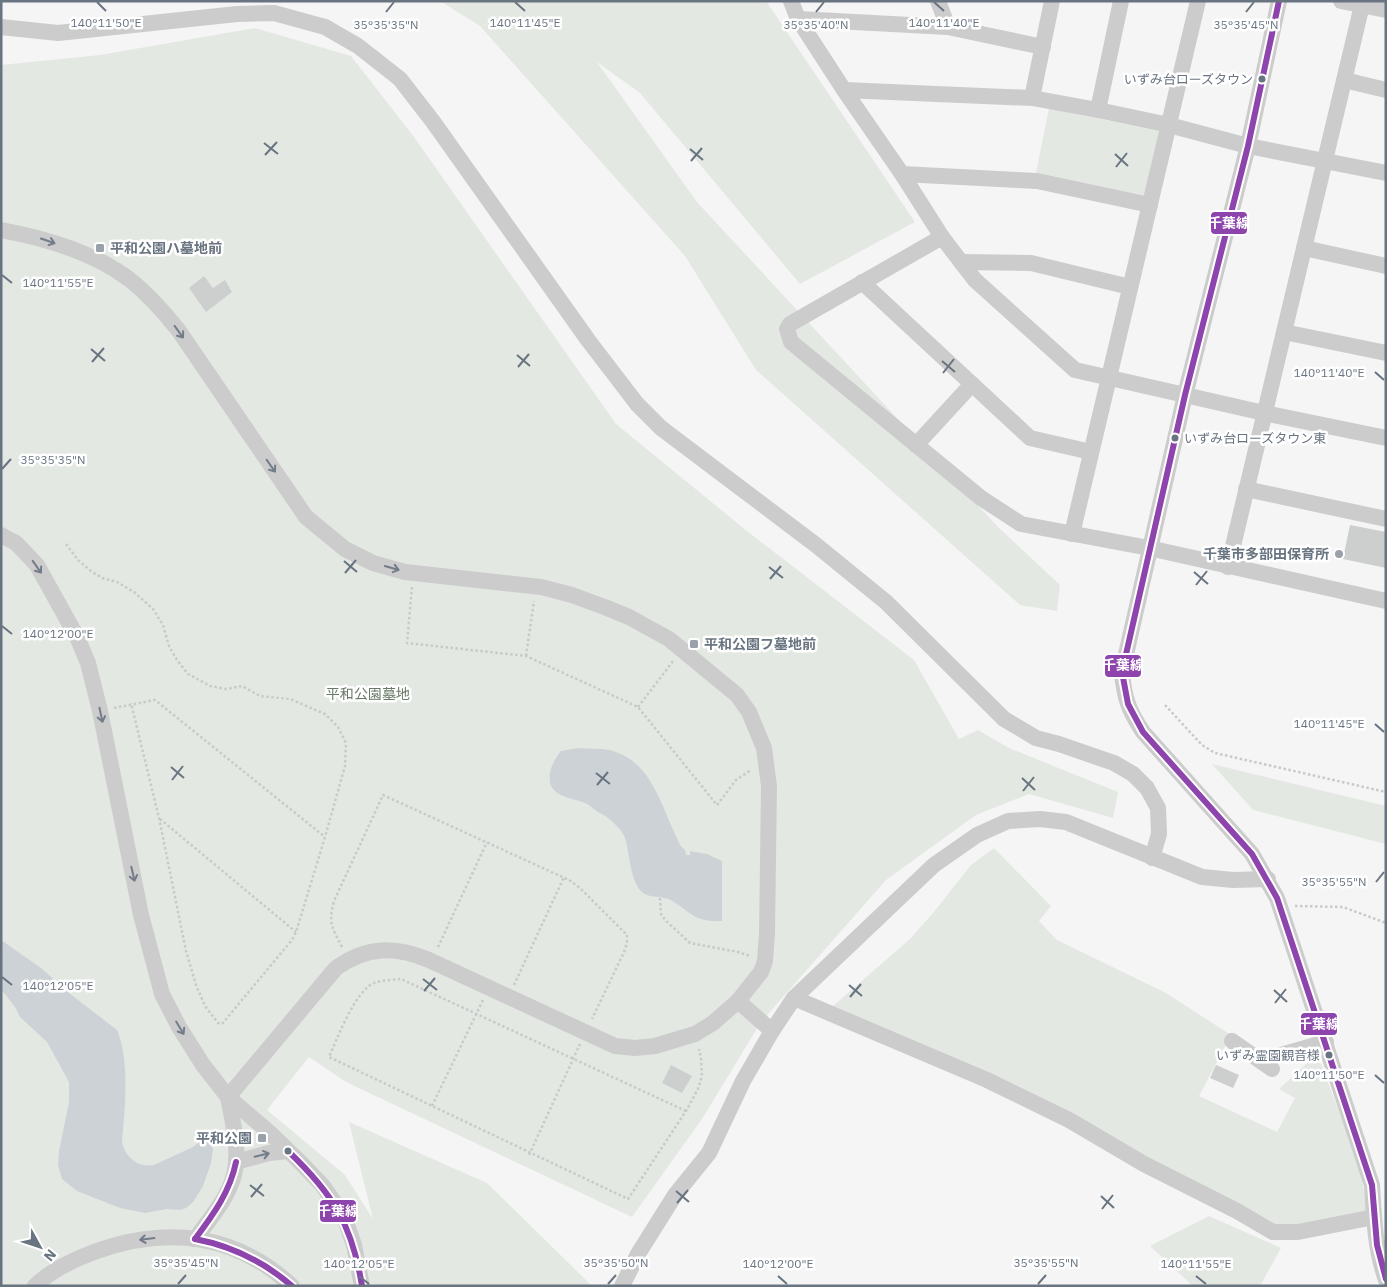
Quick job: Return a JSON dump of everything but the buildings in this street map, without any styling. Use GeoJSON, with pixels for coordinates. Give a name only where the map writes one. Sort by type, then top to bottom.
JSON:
{"type":"FeatureCollection","features":[{"type":"Feature","properties":{"kind":"street"},"geometry":{"type":"LineString","coordinates":[[791,1],[798,19],[844,90],[902,174],[942,237],[961,262],[975,280],[1075,370],[1264,413],[1386,438]]}},
{"type":"Feature","properties":{"kind":"street"},"geometry":{"type":"LineString","coordinates":[[938,1],[948,27]]}},
{"type":"Feature","properties":{"kind":"street"},"geometry":{"type":"LineString","coordinates":[[1032,98],[1052,1]]}},
{"type":"Feature","properties":{"kind":"street"},"geometry":{"type":"LineString","coordinates":[[1098,110],[1121,1]]}},
{"type":"Feature","properties":{"kind":"street"},"geometry":{"type":"LineString","coordinates":[[1072,534],[1198,1]]}},
{"type":"Feature","properties":{"kind":"street"},"geometry":{"type":"LineString","coordinates":[[1280,1],[1248,146],[1185,395],[1122,672],[1124,693],[1130,713],[1143,732],[1252,854],[1268,879],[1280,905],[1372,1185],[1380,1265],[1386,1280]]}},
{"type":"Feature","properties":{"kind":"street"},"geometry":{"type":"LineString","coordinates":[[1342,1],[1386,10]]}},
{"type":"Feature","properties":{"kind":"street"},"geometry":{"type":"LineString","coordinates":[[1228,567],[1362,5]]}},
{"type":"Feature","properties":{"kind":"street"},"geometry":{"type":"LineString","coordinates":[[1,27],[58,33],[228,15],[274,13],[325,27],[358,46],[400,79],[434,123],[588,340],[637,404],[661,428],[816,545],[886,602],[1004,719],[1036,738],[1114,763],[1134,774],[1147,788],[1158,808],[1159,834],[1152,858]]}},
{"type":"Feature","properties":{"kind":"street"},"geometry":{"type":"LineString","coordinates":[[798,19],[948,27],[1042,47]]}},
{"type":"Feature","properties":{"kind":"street"},"geometry":{"type":"LineString","coordinates":[[1344,80],[1386,90]]}},
{"type":"Feature","properties":{"kind":"street"},"geometry":{"type":"LineString","coordinates":[[844,90],[1032,98],[1169,125],[1248,146],[1386,173]]}},
{"type":"Feature","properties":{"kind":"street"},"geometry":{"type":"LineString","coordinates":[[902,174],[1037,181],[1150,205]]}},
{"type":"Feature","properties":{"kind":"street"},"geometry":{"type":"LineString","coordinates":[[1,230],[31,236],[69,249],[82,248],[106,260],[114,270],[143,291],[179,331],[306,517],[345,549],[374,563],[414,573],[536,587],[572,595],[629,617],[676,644],[681,641],[697,655],[700,664],[737,695],[749,712],[764,748],[768,786],[767,946],[765,960],[760,972],[738,1001],[713,1022],[694,1034],[663,1044],[635,1048],[616,1046],[412,953],[397,950],[368,952],[349,959],[336,968],[228,1097]]}},
{"type":"Feature","properties":{"kind":"street"},"geometry":{"type":"LineString","coordinates":[[942,237],[790,324],[787,329],[791,342],[981,498],[1021,524],[1149,548],[1386,601]]}},
{"type":"Feature","properties":{"kind":"street"},"geometry":{"type":"LineString","coordinates":[[1304,248],[1386,266]]}},
{"type":"Feature","properties":{"kind":"street"},"geometry":{"type":"LineString","coordinates":[[961,262],[1031,264],[1130,287]]}},
{"type":"Feature","properties":{"kind":"street"},"geometry":{"type":"LineString","coordinates":[[862,282],[1030,438],[1092,452]]}},
{"type":"Feature","properties":{"kind":"street"},"geometry":{"type":"LineString","coordinates":[[1284,332],[1386,353]]}},
{"type":"Feature","properties":{"kind":"street"},"geometry":{"type":"LineString","coordinates":[[916,445],[972,384]]}},
{"type":"Feature","properties":{"kind":"street"},"geometry":{"type":"LineString","coordinates":[[1246,490],[1386,519]]}},
{"type":"Feature","properties":{"kind":"street"},"geometry":{"type":"LineString","coordinates":[[1,534],[16,543],[37,566],[74,631],[88,663],[100,711],[141,915],[162,994],[179,1027],[203,1065],[228,1097],[269,1132],[323,1186],[337,1206],[346,1222],[354,1245],[362,1286]]}},
{"type":"Feature","properties":{"kind":"street"},"geometry":{"type":"LineString","coordinates":[[622,1286],[638,1254],[675,1195],[709,1153],[742,1081],[794,998],[934,865],[977,835],[1008,821],[1040,819],[1066,822],[1202,877],[1233,880],[1268,879]]}},
{"type":"Feature","properties":{"kind":"street"},"geometry":{"type":"LineString","coordinates":[[794,998],[987,1080],[1069,1120],[1144,1164],[1237,1211],[1273,1232],[1298,1232],[1374,1217]]}},
{"type":"Feature","properties":{"kind":"street"},"geometry":{"type":"LineString","coordinates":[[738,1001],[772,1031]]}},
{"type":"Feature","properties":{"kind":"street"},"geometry":{"type":"LineString","coordinates":[[1232,1040],[1272,1069]]}},
{"type":"Feature","properties":{"kind":"street"},"geometry":{"type":"LineString","coordinates":[[1282,1055],[1326,1042]]}},
{"type":"Feature","properties":{"kind":"street"},"geometry":{"type":"LineString","coordinates":[[195,1238],[223,1200],[235,1171],[234,1127],[228,1097]]}},
{"type":"Feature","properties":{"kind":"street"},"geometry":{"type":"LineString","coordinates":[[236,1162],[269,1153],[288,1151]]}},
{"type":"Feature","properties":{"kind":"street"},"geometry":{"type":"LineString","coordinates":[[34,1286],[42,1279],[75,1260],[105,1249],[130,1241],[185,1237],[212,1242],[256,1259],[277,1272],[292,1286]]}},
{"type":"Feature","properties":{"kind":"path"},"geometry":{"type":"LineString","coordinates":[[66,544],[78,560],[91,570],[102,578],[117,582],[134,592],[153,609],[163,625],[169,646],[188,674],[210,686],[226,689],[242,686],[260,696],[290,699],[325,714],[338,727],[346,743],[345,766],[296,932],[292,940],[222,1024],[218,1024],[205,1006],[196,985],[186,951],[159,818],[131,703]]}},
{"type":"Feature","properties":{"kind":"path"},"geometry":{"type":"LineString","coordinates":[[414,573],[407,644],[526,656],[638,707],[717,805],[736,780],[752,770],[767,768]]}},
{"type":"Feature","properties":{"kind":"path"},"geometry":{"type":"LineString","coordinates":[[526,656],[536,587]]}},
{"type":"Feature","properties":{"kind":"path"},"geometry":{"type":"LineString","coordinates":[[638,707],[676,644]]}},
{"type":"Feature","properties":{"kind":"path"},"geometry":{"type":"LineString","coordinates":[[100,711],[131,703],[155,700],[325,837]]}},
{"type":"Feature","properties":{"kind":"path"},"geometry":{"type":"LineString","coordinates":[[1165,705],[1202,745],[1215,753],[1386,792]]}},
{"type":"Feature","properties":{"kind":"path"},"geometry":{"type":"LineString","coordinates":[[349,959],[333,929],[330,917],[334,901],[383,796],[564,877],[580,888],[627,934],[624,952],[585,1032],[530,1156]]}},
{"type":"Feature","properties":{"kind":"path"},"geometry":{"type":"LineString","coordinates":[[159,818],[296,932]]}},
{"type":"Feature","properties":{"kind":"path"},"geometry":{"type":"LineString","coordinates":[[431,961],[488,842]]}},
{"type":"Feature","properties":{"kind":"path"},"geometry":{"type":"LineString","coordinates":[[509,997],[564,877]]}},
{"type":"Feature","properties":{"kind":"path"},"geometry":{"type":"LineString","coordinates":[[660,898],[661,914],[665,920],[690,943],[738,952],[757,960],[765,960]]}},
{"type":"Feature","properties":{"kind":"path"},"geometry":{"type":"LineString","coordinates":[[1280,905],[1343,907],[1386,923]]}},
{"type":"Feature","properties":{"kind":"path"},"geometry":{"type":"LineString","coordinates":[[686,1111],[401,979],[372,984],[361,995],[350,1011],[329,1057],[628,1199],[686,1111],[698,1089],[702,1076],[701,1059],[694,1034]]}},
{"type":"Feature","properties":{"kind":"path"},"geometry":{"type":"LineString","coordinates":[[432,1106],[488,988]]}},
{"type":"Feature","properties":{"kind":"green space"},"geometry":{"type":"Polygon","coordinates":[[[440,1],[766,1],[915,222],[800,284],[640,93],[597,62],[697,202],[997,526],[1060,585],[1057,611],[1020,605],[756,370],[685,256],[480,26],[440,1]]]}},
{"type":"Feature","properties":{"kind":"green space","name":"平和公園墓地"},"geometry":{"type":"Polygon","coordinates":[[[255,28],[351,56],[414,137],[616,424],[747,531],[914,660],[959,739],[978,730],[1009,748],[1118,792],[1113,818],[1029,794],[976,815],[886,880],[761,1022],[702,1119],[632,1217],[346,1082],[309,1057],[267,1110],[345,1175],[373,1219],[349,1122],[487,1183],[592,1286],[1,1286],[1,65],[100,55],[255,28]]]}},
{"type":"Feature","properties":{"kind":"green space"},"geometry":{"type":"Polygon","coordinates":[[[1049,108],[1158,131],[1162,136],[1147,196],[1035,177],[1049,108]]]}},
{"type":"Feature","properties":{"kind":"green space"},"geometry":{"type":"Polygon","coordinates":[[[1212,764],[1386,806],[1386,844],[1253,810],[1212,764]]]}},
{"type":"Feature","properties":{"kind":"green space"},"geometry":{"type":"Polygon","coordinates":[[[994,848],[1051,906],[1039,921],[1057,940],[1166,993],[1231,1035],[1199,1096],[1277,1132],[1295,1098],[1279,1089],[1317,1054],[1359,1163],[1368,1212],[1310,1226],[1271,1224],[1143,1159],[1078,1118],[833,1006],[910,939],[971,865],[994,848]]]}},
{"type":"Feature","properties":{"kind":"green space"},"geometry":{"type":"Polygon","coordinates":[[[1209,1216],[1281,1248],[1260,1286],[1193,1286],[1150,1246],[1209,1216]]]}},
{"type":"Feature","properties":{"kind":"shaded area"},"geometry":{"type":"Polygon","coordinates":[[[578,748],[609,750],[619,753],[636,764],[654,787],[686,855],[690,855],[690,851],[707,854],[722,861],[722,921],[700,919],[666,898],[650,896],[642,892],[635,881],[625,838],[620,830],[607,817],[589,805],[561,795],[552,788],[550,774],[556,758],[561,751],[578,748]]]}},
{"type":"Feature","properties":{"kind":"shaded area"},"geometry":{"type":"Polygon","coordinates":[[[1,940],[41,968],[69,993],[117,1030],[124,1056],[126,1085],[122,1142],[129,1157],[143,1165],[154,1165],[193,1147],[203,1139],[211,1142],[213,1150],[211,1163],[203,1186],[193,1202],[186,1208],[145,1213],[120,1208],[77,1191],[62,1179],[58,1165],[59,1151],[69,1102],[69,1082],[47,1042],[20,1017],[1,989],[1,940]]]}},
{"type":"Feature","properties":{"kind":"transit line","name":"千葉線"},"geometry":{"type":"LineString","coordinates":[[1279,1],[1248,146],[1185,395],[1122,672],[1128,704],[1143,732],[1252,854],[1277,898],[1372,1185],[1377,1245],[1386,1279]]}},
{"type":"Feature","properties":{"kind":"transit line","name":"千葉線"},"geometry":{"type":"LineString","coordinates":[[288,1151],[329,1196],[338,1211],[353,1245],[362,1286]]}},
{"type":"Feature","properties":{"kind":"transit line","name":"千葉線"},"geometry":{"type":"LineString","coordinates":[[195,1239],[225,1193],[236,1162]]}},
{"type":"Feature","properties":{"kind":"transit line","name":"千葉線"},"geometry":{"type":"LineString","coordinates":[[195,1239],[234,1250],[270,1269],[292,1286]]}},
{"type":"Feature","properties":{"kind":"place","name":"いずみ台ローズタウン"},"geometry":{"type":"Point","coordinates":[1262,79]}},
{"type":"Feature","properties":{"kind":"place","name":"平和公園ハ墓地前"},"geometry":{"type":"Point","coordinates":[100,248]}},
{"type":"Feature","properties":{"kind":"place","name":"いずみ台ローズタウン東"},"geometry":{"type":"Point","coordinates":[1175,438]}},
{"type":"Feature","properties":{"kind":"place","name":"千葉市多部田保育所"},"geometry":{"type":"Point","coordinates":[1339,554]}},
{"type":"Feature","properties":{"kind":"place","name":"平和公園フ墓地前"},"geometry":{"type":"Point","coordinates":[694,644]}},
{"type":"Feature","properties":{"kind":"place","name":"いずみ霊園観音様"},"geometry":{"type":"Point","coordinates":[1329,1055]}},
{"type":"Feature","properties":{"kind":"place","name":"平和公園"},"geometry":{"type":"Point","coordinates":[262,1138]}}]}
